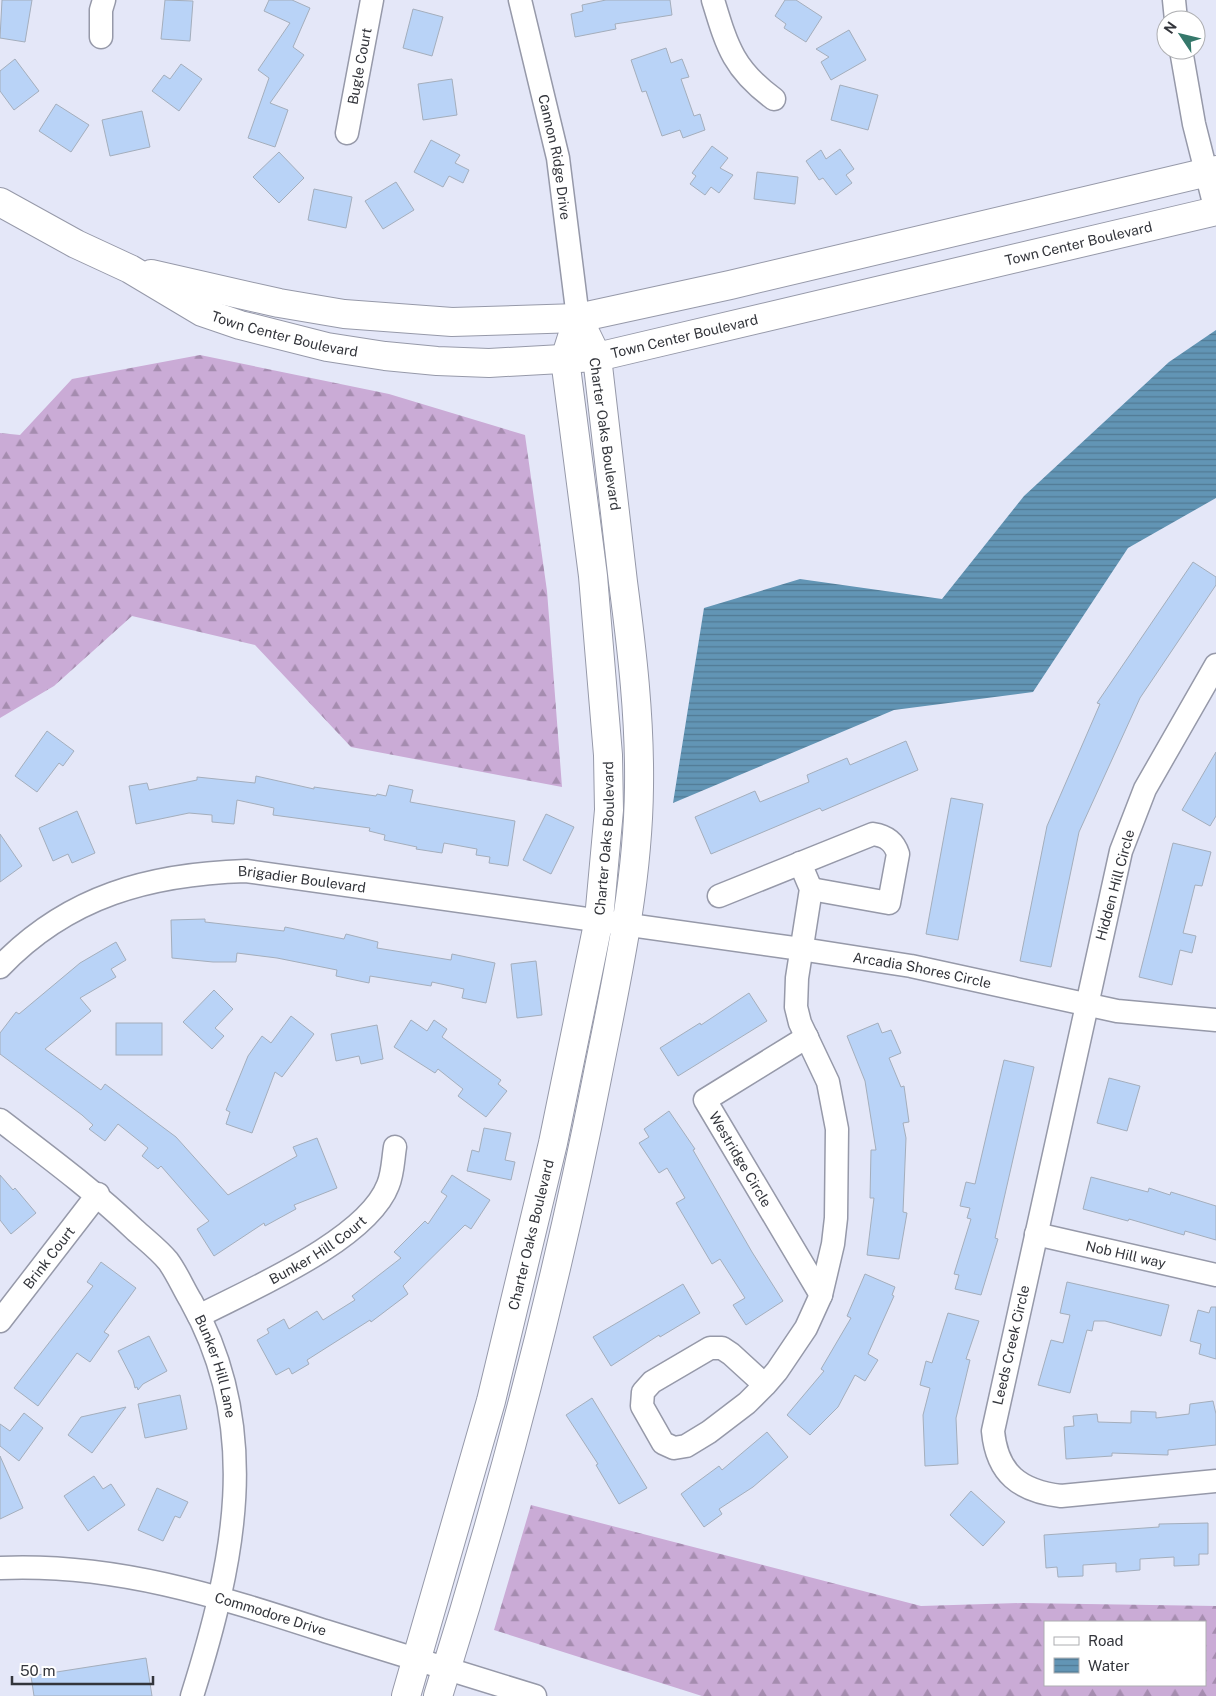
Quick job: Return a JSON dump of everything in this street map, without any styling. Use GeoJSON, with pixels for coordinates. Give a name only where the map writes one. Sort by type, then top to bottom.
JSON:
{"type":"FeatureCollection","features":[{"type":"Feature","properties":{"kind":"street"},"geometry":{"type":"LineString","coordinates":[[101,37],[101,10],[104,0]]}},
{"type":"Feature","properties":{"kind":"street","name":"Bugle Court"},"geometry":{"type":"LineString","coordinates":[[347,133],[372,0]]}},
{"type":"Feature","properties":{"kind":"street","name":"Cannon Ridge Drive"},"geometry":{"type":"LineString","coordinates":[[520,0],[558,158],[578,318]]}},
{"type":"Feature","properties":{"kind":"street"},"geometry":{"type":"LineString","coordinates":[[713,0],[727,44],[738,66],[753,84],[774,99]]}},
{"type":"Feature","properties":{"kind":"street"},"geometry":{"type":"LineString","coordinates":[[1182,60],[1194,124],[1211,171],[1216,211]]}},
{"type":"Feature","properties":{"kind":"street","name":"Town Center Boulevard"},"geometry":{"type":"LineString","coordinates":[[130,270],[279,303],[344,314],[452,322],[578,318],[730,285],[1211,171]]}},
{"type":"Feature","properties":{"kind":"street","name":"Town Center Boulevard"},"geometry":{"type":"LineString","coordinates":[[0,202],[76,244],[130,270],[202,312],[263,331],[327,347],[437,361],[489,362],[596,357],[1216,211]]}},
{"type":"Feature","properties":{"kind":"street","name":"Charter Oaks Boulevard"},"geometry":{"type":"LineString","coordinates":[[438,1696],[526,1390],[582,1153],[628,923],[636,855],[639,786],[638,721],[596,357],[578,318]]}},
{"type":"Feature","properties":{"kind":"street","name":"Charter Oaks Boulevard"},"geometry":{"type":"LineString","coordinates":[[406,1696],[491,1401],[553,1143],[599,919],[608,810],[605,701],[593,576],[565,359],[578,318]]}},
{"type":"Feature","properties":{"kind":"street","name":"Hidden Hill Circle"},"geometry":{"type":"LineString","coordinates":[[1087,1004],[1121,851],[1133,817],[1146,789],[1216,665]]}},
{"type":"Feature","properties":{"kind":"street"},"geometry":{"type":"LineString","coordinates":[[719,896],[873,834],[882,836],[896,846],[898,854],[889,903],[811,889]]}},
{"type":"Feature","properties":{"kind":"street"},"geometry":{"type":"LineString","coordinates":[[765,1385],[731,1354],[722,1348],[710,1348],[652,1382],[643,1392],[642,1406],[663,1443],[674,1448],[686,1446],[709,1432],[765,1385],[792,1351],[821,1295],[833,1244],[836,1218],[837,1129],[828,1082],[807,1037],[796,1007],[797,978],[811,889],[800,863]]}},
{"type":"Feature","properties":{"kind":"street","name":"Brigadier Boulevard"},"geometry":{"type":"LineString","coordinates":[[0,967],[19,947],[66,915],[110,893],[154,880],[198,872],[246,871],[283,874],[628,923]]}},
{"type":"Feature","properties":{"kind":"street","name":"Arcadia Shores Circle"},"geometry":{"type":"LineString","coordinates":[[628,923],[911,966],[1087,1004],[1167,1017],[1216,1020]]}},
{"type":"Feature","properties":{"kind":"street","name":"Leeds Creek Circle"},"geometry":{"type":"LineString","coordinates":[[1087,1004],[995,1417],[994,1444],[999,1460],[1008,1474],[1021,1485],[1041,1493],[1061,1496],[1216,1481]]}},
{"type":"Feature","properties":{"kind":"street","name":"Westridge Circle"},"geometry":{"type":"LineString","coordinates":[[807,1037],[705,1100],[821,1295]]}},
{"type":"Feature","properties":{"kind":"street","name":"Bunker Hill Lane"},"geometry":{"type":"LineString","coordinates":[[0,1120],[98,1194],[168,1261],[199,1316],[213,1346],[228,1394],[235,1444],[235,1498],[227,1567],[211,1635],[192,1696]]}},
{"type":"Feature","properties":{"kind":"street","name":"Bunker Hill Court"},"geometry":{"type":"LineString","coordinates":[[199,1316],[308,1259],[339,1238],[369,1214],[388,1185],[395,1147]]}},
{"type":"Feature","properties":{"kind":"street","name":"Brink Court"},"geometry":{"type":"LineString","coordinates":[[0,1321],[98,1194]]}},
{"type":"Feature","properties":{"kind":"street","name":"Nob Hill way"},"geometry":{"type":"LineString","coordinates":[[1036,1234],[1216,1275]]}},
{"type":"Feature","properties":{"kind":"street","name":"Commodore Drive"},"geometry":{"type":"LineString","coordinates":[[0,1568],[57,1568],[99,1572],[185,1587],[535,1696]]}},
{"type":"Feature","properties":{"kind":"green space"},"geometry":{"type":"Polygon","coordinates":[[[200,355],[389,394],[525,435],[547,591],[562,787],[351,747],[255,645],[132,616],[54,686],[0,718],[0,433],[20,435],[72,379],[200,355]]]}},
{"type":"Feature","properties":{"kind":"green space"},"geometry":{"type":"Polygon","coordinates":[[[531,1505],[921,1606],[1022,1603],[1216,1606],[1216,1696],[702,1696],[494,1630],[531,1505]]]}},
{"type":"Feature","properties":{"kind":"water"},"geometry":{"type":"Polygon","coordinates":[[[1216,330],[1216,498],[1128,548],[1033,692],[894,710],[673,803],[704,608],[800,579],[942,599],[1024,496],[1169,362],[1216,330]]]}},
{"type":"Feature","properties":{"kind":"building"},"geometry":{"type":"Polygon","coordinates":[[[2,0],[32,0],[25,42],[0,38],[2,0]]]}},
{"type":"Feature","properties":{"kind":"building"},"geometry":{"type":"Polygon","coordinates":[[[165,0],[193,1],[190,41],[161,39],[165,0]]]}},
{"type":"Feature","properties":{"kind":"building"},"geometry":{"type":"Polygon","coordinates":[[[269,0],[292,0],[310,8],[293,47],[304,55],[270,103],[288,110],[275,147],[248,138],[269,78],[258,70],[290,23],[264,11],[269,0]]]}},
{"type":"Feature","properties":{"kind":"building"},"geometry":{"type":"Polygon","coordinates":[[[606,0],[670,0],[672,15],[615,24],[616,29],[575,37],[571,14],[583,11],[582,5],[606,0]]]}},
{"type":"Feature","properties":{"kind":"building"},"geometry":{"type":"Polygon","coordinates":[[[785,0],[796,0],[822,17],[806,42],[784,28],[786,24],[775,16],[785,0]]]}},
{"type":"Feature","properties":{"kind":"building"},"geometry":{"type":"Polygon","coordinates":[[[413,9],[443,17],[432,56],[403,48],[413,9]]]}},
{"type":"Feature","properties":{"kind":"building"},"geometry":{"type":"Polygon","coordinates":[[[849,30],[866,60],[831,80],[821,62],[829,57],[816,49],[849,30]]]}},
{"type":"Feature","properties":{"kind":"building"},"geometry":{"type":"Polygon","coordinates":[[[666,48],[671,63],[682,59],[689,77],[681,79],[694,116],[700,114],[705,130],[683,138],[680,130],[662,136],[646,91],[642,92],[631,60],[666,48]]]}},
{"type":"Feature","properties":{"kind":"building"},"geometry":{"type":"Polygon","coordinates":[[[15,59],[39,91],[14,110],[0,91],[0,71],[15,59]]]}},
{"type":"Feature","properties":{"kind":"building"},"geometry":{"type":"Polygon","coordinates":[[[181,64],[202,79],[179,111],[152,91],[164,75],[170,79],[181,64]]]}},
{"type":"Feature","properties":{"kind":"building"},"geometry":{"type":"Polygon","coordinates":[[[452,79],[457,115],[423,120],[418,84],[452,79]]]}},
{"type":"Feature","properties":{"kind":"building"},"geometry":{"type":"Polygon","coordinates":[[[840,85],[878,95],[868,130],[831,120],[840,85]]]}},
{"type":"Feature","properties":{"kind":"building"},"geometry":{"type":"Polygon","coordinates":[[[56,104],[89,125],[71,152],[39,131],[56,104]]]}},
{"type":"Feature","properties":{"kind":"building"},"geometry":{"type":"Polygon","coordinates":[[[142,111],[150,147],[110,156],[102,120],[142,111]]]}},
{"type":"Feature","properties":{"kind":"building"},"geometry":{"type":"Polygon","coordinates":[[[431,140],[460,155],[455,163],[469,170],[463,183],[449,176],[443,187],[414,172],[431,140]]]}},
{"type":"Feature","properties":{"kind":"building"},"geometry":{"type":"Polygon","coordinates":[[[712,146],[728,158],[720,168],[733,175],[719,193],[711,187],[705,195],[690,184],[696,176],[692,173],[712,146]]]}},
{"type":"Feature","properties":{"kind":"building"},"geometry":{"type":"Polygon","coordinates":[[[840,149],[854,169],[846,175],[852,183],[836,195],[823,178],[819,180],[806,161],[821,150],[826,159],[840,149]]]}},
{"type":"Feature","properties":{"kind":"building"},"geometry":{"type":"Polygon","coordinates":[[[279,152],[304,178],[279,203],[253,177],[279,152]]]}},
{"type":"Feature","properties":{"kind":"building"},"geometry":{"type":"Polygon","coordinates":[[[757,172],[798,177],[795,204],[754,199],[757,172]]]}},
{"type":"Feature","properties":{"kind":"building"},"geometry":{"type":"Polygon","coordinates":[[[396,182],[414,210],[383,229],[365,201],[396,182]]]}},
{"type":"Feature","properties":{"kind":"building"},"geometry":{"type":"Polygon","coordinates":[[[314,189],[352,197],[346,228],[308,220],[314,189]]]}},
{"type":"Feature","properties":{"kind":"building"},"geometry":{"type":"Polygon","coordinates":[[[1193,562],[1216,577],[1216,585],[1140,698],[1079,832],[1051,967],[1020,961],[1047,826],[1100,704],[1097,703],[1193,562]]]}},
{"type":"Feature","properties":{"kind":"building"},"geometry":{"type":"Polygon","coordinates":[[[47,731],[74,751],[63,766],[59,763],[37,792],[15,776],[47,731]]]}},
{"type":"Feature","properties":{"kind":"building"},"geometry":{"type":"Polygon","coordinates":[[[906,741],[918,770],[822,811],[820,808],[711,854],[695,817],[755,791],[760,802],[809,782],[807,775],[847,758],[850,765],[906,741]]]}},
{"type":"Feature","properties":{"kind":"building"},"geometry":{"type":"Polygon","coordinates":[[[1216,752],[1216,816],[1210,826],[1182,810],[1216,752]]]}},
{"type":"Feature","properties":{"kind":"building"},"geometry":{"type":"Polygon","coordinates":[[[256,776],[314,789],[314,787],[376,796],[377,794],[386,796],[389,785],[413,790],[410,802],[515,821],[508,866],[489,863],[490,857],[476,855],[477,849],[444,843],[442,853],[416,849],[417,847],[384,840],[385,835],[369,831],[370,828],[273,815],[274,808],[237,800],[234,824],[212,822],[212,815],[189,813],[136,824],[129,786],[147,783],[149,790],[197,780],[197,777],[255,783],[256,776]]]}},
{"type":"Feature","properties":{"kind":"building"},"geometry":{"type":"Polygon","coordinates":[[[951,798],[983,804],[958,940],[926,934],[951,798]]]}},
{"type":"Feature","properties":{"kind":"building"},"geometry":{"type":"Polygon","coordinates":[[[77,811],[95,853],[72,863],[68,854],[53,861],[39,828],[77,811]]]}},
{"type":"Feature","properties":{"kind":"building"},"geometry":{"type":"Polygon","coordinates":[[[546,814],[574,827],[551,874],[523,860],[546,814]]]}},
{"type":"Feature","properties":{"kind":"building"},"geometry":{"type":"Polygon","coordinates":[[[0,834],[22,866],[0,882],[0,834]]]}},
{"type":"Feature","properties":{"kind":"building"},"geometry":{"type":"Polygon","coordinates":[[[1173,843],[1211,852],[1202,886],[1195,885],[1183,933],[1196,936],[1192,953],[1180,950],[1172,985],[1139,977],[1173,843]]]}},
{"type":"Feature","properties":{"kind":"building"},"geometry":{"type":"Polygon","coordinates":[[[205,919],[205,922],[284,931],[285,927],[344,939],[346,934],[378,942],[377,948],[451,960],[452,954],[495,963],[486,1003],[462,998],[464,989],[432,982],[431,986],[370,976],[369,983],[336,976],[337,970],[277,958],[237,953],[236,962],[172,958],[171,920],[205,919]]]}},
{"type":"Feature","properties":{"kind":"building"},"geometry":{"type":"Polygon","coordinates":[[[116,942],[126,960],[111,969],[116,977],[80,998],[91,1011],[45,1049],[101,1090],[105,1084],[176,1137],[228,1195],[297,1156],[293,1147],[317,1138],[337,1188],[294,1205],[296,1209],[265,1226],[264,1223],[214,1256],[197,1229],[209,1221],[161,1166],[158,1169],[142,1156],[148,1148],[118,1124],[105,1141],[89,1129],[93,1125],[82,1115],[0,1054],[0,1033],[16,1012],[19,1014],[80,963],[116,942]]]}},
{"type":"Feature","properties":{"kind":"building"},"geometry":{"type":"Polygon","coordinates":[[[536,961],[542,1015],[517,1018],[511,964],[536,961]]]}},
{"type":"Feature","properties":{"kind":"building"},"geometry":{"type":"Polygon","coordinates":[[[214,990],[233,1009],[215,1028],[224,1036],[212,1049],[183,1022],[214,990]]]}},
{"type":"Feature","properties":{"kind":"building"},"geometry":{"type":"Polygon","coordinates":[[[749,993],[767,1021],[678,1076],[660,1048],[700,1023],[701,1025],[749,993]]]}},
{"type":"Feature","properties":{"kind":"building"},"geometry":{"type":"Polygon","coordinates":[[[291,1016],[314,1034],[282,1077],[275,1072],[252,1133],[226,1124],[230,1112],[226,1110],[248,1056],[262,1036],[271,1043],[291,1016]]]}},
{"type":"Feature","properties":{"kind":"building"},"geometry":{"type":"Polygon","coordinates":[[[411,1020],[427,1031],[434,1020],[447,1029],[442,1037],[501,1080],[498,1084],[507,1091],[486,1117],[458,1096],[463,1089],[438,1069],[435,1073],[394,1047],[411,1020]]]}},
{"type":"Feature","properties":{"kind":"building"},"geometry":{"type":"Polygon","coordinates":[[[116,1023],[162,1023],[162,1055],[116,1055],[116,1023]]]}},
{"type":"Feature","properties":{"kind":"building"},"geometry":{"type":"Polygon","coordinates":[[[878,1023],[882,1033],[891,1030],[901,1053],[889,1058],[901,1087],[904,1086],[909,1122],[903,1123],[906,1138],[903,1212],[907,1213],[899,1259],[867,1255],[874,1198],[870,1198],[871,1150],[876,1150],[865,1081],[847,1036],[878,1023]]]}},
{"type":"Feature","properties":{"kind":"building"},"geometry":{"type":"Polygon","coordinates":[[[377,1025],[383,1059],[361,1064],[359,1056],[336,1061],[331,1034],[377,1025]]]}},
{"type":"Feature","properties":{"kind":"building"},"geometry":{"type":"Polygon","coordinates":[[[1004,1060],[1034,1067],[995,1238],[998,1239],[981,1295],[955,1289],[959,1275],[954,1274],[971,1219],[967,1218],[970,1208],[960,1206],[966,1182],[975,1184],[1004,1060]]]}},
{"type":"Feature","properties":{"kind":"building"},"geometry":{"type":"Polygon","coordinates":[[[1109,1078],[1140,1086],[1127,1131],[1097,1123],[1109,1078]]]}},
{"type":"Feature","properties":{"kind":"building"},"geometry":{"type":"Polygon","coordinates":[[[669,1111],[695,1149],[693,1150],[752,1252],[783,1301],[746,1325],[733,1305],[745,1298],[720,1259],[712,1264],[676,1203],[685,1198],[667,1168],[659,1173],[639,1143],[649,1137],[644,1129],[669,1111]]]}},
{"type":"Feature","properties":{"kind":"building"},"geometry":{"type":"Polygon","coordinates":[[[484,1128],[511,1133],[505,1160],[515,1162],[511,1180],[467,1171],[472,1150],[479,1152],[484,1128]]]}},
{"type":"Feature","properties":{"kind":"building"},"geometry":{"type":"Polygon","coordinates":[[[0,1175],[13,1190],[15,1188],[36,1213],[11,1234],[0,1220],[0,1175]]]}},
{"type":"Feature","properties":{"kind":"building"},"geometry":{"type":"Polygon","coordinates":[[[452,1175],[490,1200],[471,1229],[465,1225],[403,1286],[408,1294],[371,1322],[370,1320],[307,1360],[309,1364],[292,1374],[289,1368],[276,1375],[257,1340],[269,1333],[267,1329],[284,1319],[289,1329],[317,1311],[323,1320],[355,1300],[352,1296],[401,1258],[394,1252],[425,1221],[428,1224],[447,1196],[441,1192],[452,1175]]]}},
{"type":"Feature","properties":{"kind":"building"},"geometry":{"type":"Polygon","coordinates":[[[1091,1177],[1148,1192],[1149,1188],[1170,1195],[1171,1192],[1216,1206],[1216,1240],[1185,1231],[1184,1235],[1129,1219],[1128,1221],[1083,1209],[1091,1177]]]}},
{"type":"Feature","properties":{"kind":"building"},"geometry":{"type":"Polygon","coordinates":[[[101,1262],[136,1288],[104,1332],[109,1335],[90,1362],[77,1353],[38,1406],[14,1388],[93,1286],[87,1282],[101,1262]]]}},
{"type":"Feature","properties":{"kind":"building"},"geometry":{"type":"Polygon","coordinates":[[[865,1274],[895,1287],[892,1295],[894,1296],[868,1354],[878,1360],[865,1381],[855,1375],[838,1407],[810,1435],[787,1415],[824,1371],[821,1369],[851,1318],[847,1316],[865,1274]]]}},
{"type":"Feature","properties":{"kind":"building"},"geometry":{"type":"Polygon","coordinates":[[[1067,1282],[1169,1305],[1161,1336],[1105,1321],[1094,1321],[1092,1331],[1087,1330],[1070,1393],[1038,1385],[1051,1340],[1063,1343],[1070,1315],[1060,1313],[1067,1282]]]}},
{"type":"Feature","properties":{"kind":"building"},"geometry":{"type":"Polygon","coordinates":[[[683,1284],[700,1313],[660,1337],[659,1335],[611,1366],[593,1337],[683,1284]]]}},
{"type":"Feature","properties":{"kind":"building"},"geometry":{"type":"Polygon","coordinates":[[[1211,1307],[1216,1307],[1216,1359],[1199,1354],[1201,1344],[1190,1341],[1198,1310],[1209,1313],[1211,1307]]]}},
{"type":"Feature","properties":{"kind":"building"},"geometry":{"type":"Polygon","coordinates":[[[948,1313],[979,1321],[966,1359],[970,1360],[956,1418],[958,1464],[925,1466],[923,1415],[930,1388],[920,1385],[926,1361],[932,1363],[948,1313]]]}},
{"type":"Feature","properties":{"kind":"building"},"geometry":{"type":"Polygon","coordinates":[[[149,1336],[167,1371],[143,1384],[138,1390],[137,1387],[135,1388],[133,1380],[118,1351],[149,1336]]]}},
{"type":"Feature","properties":{"kind":"building"},"geometry":{"type":"Polygon","coordinates":[[[180,1395],[187,1429],[145,1438],[138,1404],[180,1395]]]}},
{"type":"Feature","properties":{"kind":"building"},"geometry":{"type":"Polygon","coordinates":[[[592,1398],[647,1488],[619,1504],[596,1465],[598,1464],[566,1415],[592,1398]]]}},
{"type":"Feature","properties":{"kind":"building"},"geometry":{"type":"Polygon","coordinates":[[[1213,1401],[1216,1414],[1216,1445],[1168,1450],[1168,1455],[1112,1453],[1112,1456],[1066,1459],[1064,1427],[1074,1426],[1073,1416],[1097,1414],[1098,1422],[1131,1423],[1131,1411],[1156,1412],[1156,1418],[1189,1414],[1190,1404],[1213,1401]]]}},
{"type":"Feature","properties":{"kind":"building"},"geometry":{"type":"Polygon","coordinates":[[[126,1407],[92,1453],[68,1435],[81,1417],[126,1407]]]}},
{"type":"Feature","properties":{"kind":"building"},"geometry":{"type":"Polygon","coordinates":[[[24,1413],[43,1428],[19,1461],[0,1446],[0,1424],[10,1431],[24,1413]]]}},
{"type":"Feature","properties":{"kind":"building"},"geometry":{"type":"Polygon","coordinates":[[[767,1432],[788,1457],[753,1487],[719,1509],[722,1514],[704,1527],[681,1494],[719,1466],[722,1470],[767,1432]]]}},
{"type":"Feature","properties":{"kind":"building"},"geometry":{"type":"Polygon","coordinates":[[[0,1456],[23,1508],[0,1519],[0,1456]]]}},
{"type":"Feature","properties":{"kind":"building"},"geometry":{"type":"Polygon","coordinates":[[[94,1476],[103,1489],[111,1484],[125,1505],[88,1531],[64,1496],[94,1476]]]}},
{"type":"Feature","properties":{"kind":"building"},"geometry":{"type":"Polygon","coordinates":[[[157,1488],[188,1502],[180,1518],[175,1516],[163,1541],[138,1530],[157,1488]]]}},
{"type":"Feature","properties":{"kind":"building"},"geometry":{"type":"Polygon","coordinates":[[[971,1491],[1005,1522],[983,1546],[950,1515],[971,1491]]]}},
{"type":"Feature","properties":{"kind":"building"},"geometry":{"type":"Polygon","coordinates":[[[1208,1523],[1208,1554],[1199,1554],[1199,1565],[1174,1566],[1174,1557],[1140,1559],[1140,1570],[1116,1572],[1116,1563],[1083,1565],[1083,1576],[1058,1577],[1057,1567],[1046,1568],[1044,1535],[1159,1527],[1159,1524],[1208,1523]]]}},
{"type":"Feature","properties":{"kind":"building"},"geometry":{"type":"Polygon","coordinates":[[[146,1658],[152,1696],[34,1696],[31,1676],[146,1658]]]}}]}
